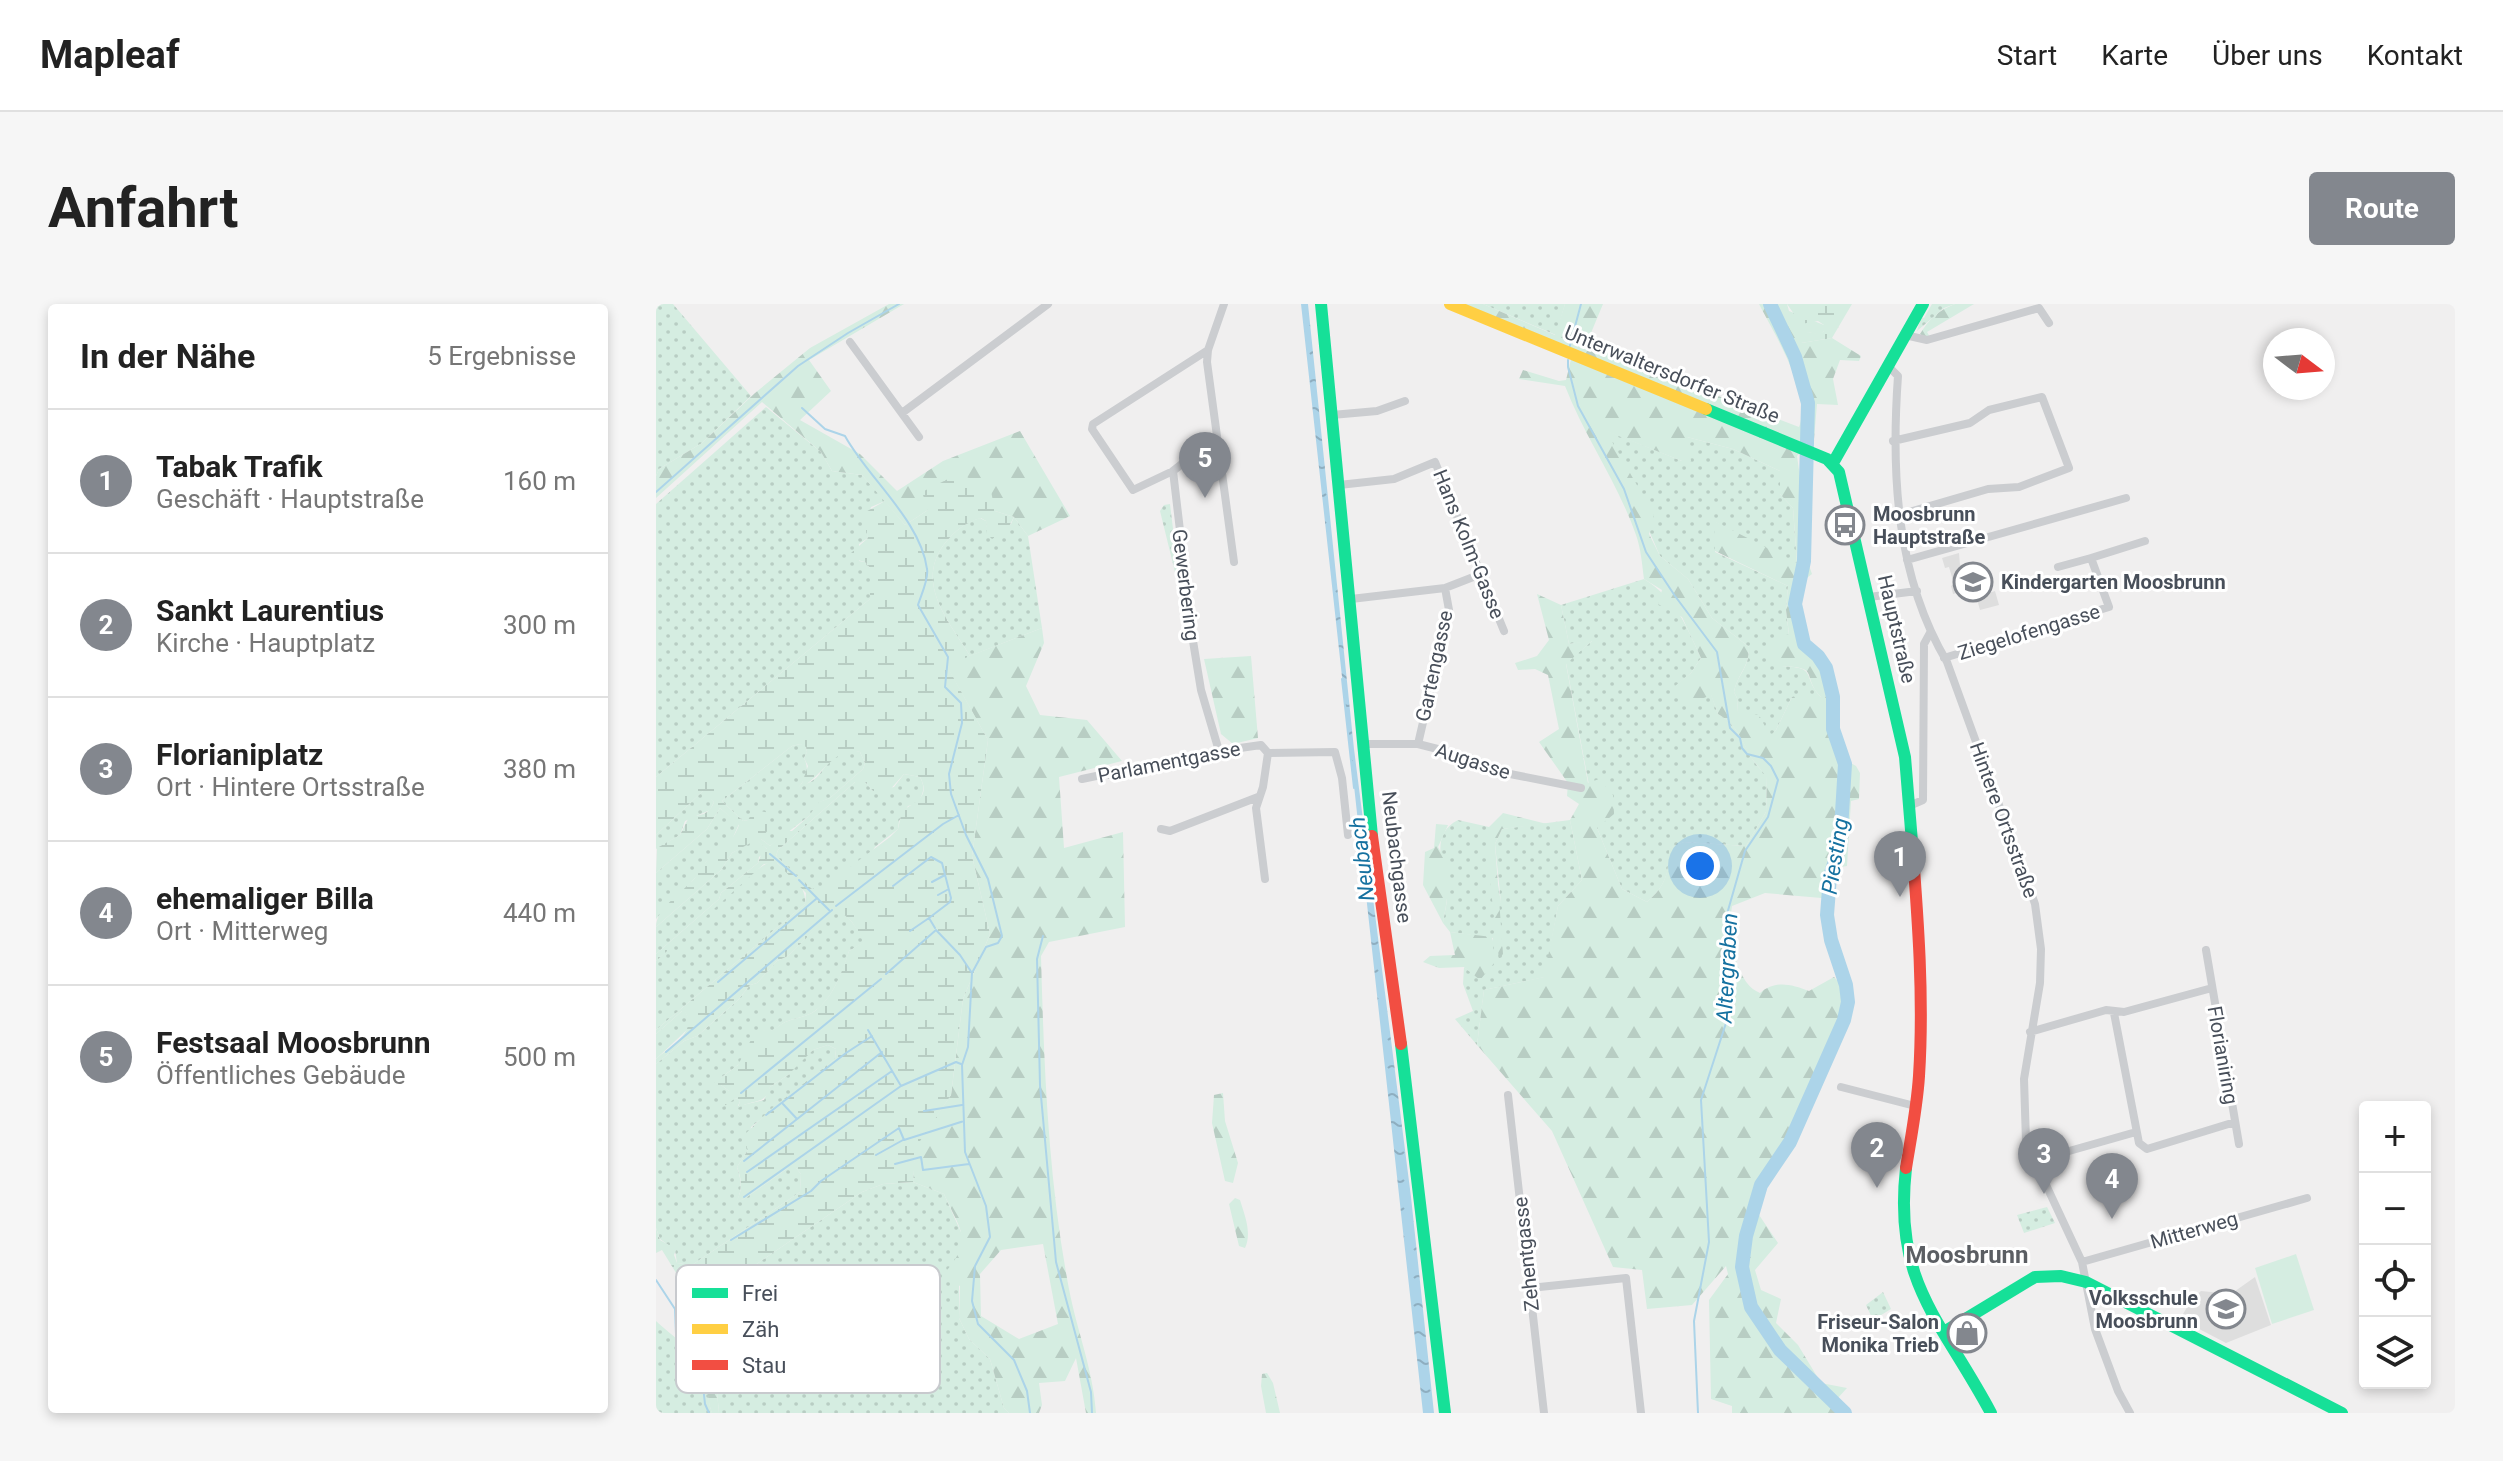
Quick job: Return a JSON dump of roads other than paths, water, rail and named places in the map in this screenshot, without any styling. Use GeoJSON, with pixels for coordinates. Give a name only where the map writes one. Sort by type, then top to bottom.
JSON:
{"type":"FeatureCollection","features":[{"type":"Feature","properties":{"kind":"main road","name":"Neubachgasse"},"geometry":{"type":"LineString","coordinates":[[1321,304],[1370,818],[1408,1090],[1445,1413]]}},
{"type":"Feature","properties":{"kind":"main road","name":"Unterwaltersdorfer Straße"},"geometry":{"type":"LineString","coordinates":[[1450,304],[1833,463]]}},
{"type":"Feature","properties":{"kind":"main road"},"geometry":{"type":"LineString","coordinates":[[1833,463],[1923,304]]}},
{"type":"Feature","properties":{"kind":"main road","name":"Hauptstraße"},"geometry":{"type":"LineString","coordinates":[[1833,463],[1842,482],[1905,757],[1920,1031],[1915,1106],[1903,1195],[1903,1231],[1912,1274],[1944,1332]]}},
{"type":"Feature","properties":{"kind":"main road"},"geometry":{"type":"LineString","coordinates":[[1991,1413],[1974,1378],[1944,1332],[2035,1277],[2052,1274],[2086,1282],[2342,1413]]}},
{"type":"Feature","properties":{"kind":"street"},"geometry":{"type":"LineString","coordinates":[[902,413],[1048,304]]}},
{"type":"Feature","properties":{"kind":"street"},"geometry":{"type":"LineString","coordinates":[[1224,304],[1208,350],[1207,362],[1234,562]]}},
{"type":"Feature","properties":{"kind":"street"},"geometry":{"type":"LineString","coordinates":[[1905,335],[1927,340],[2039,308],[2049,323]]}},
{"type":"Feature","properties":{"kind":"street"},"geometry":{"type":"LineString","coordinates":[[850,342],[919,437]]}},
{"type":"Feature","properties":{"kind":"street"},"geometry":{"type":"LineString","coordinates":[[1208,350],[1155,385],[1137,393],[1093,424],[1092,429],[1133,490],[1173,471],[1216,437]]}},
{"type":"Feature","properties":{"kind":"street","name":"Hintere Ortsstraße"},"geometry":{"type":"LineString","coordinates":[[1888,366],[1898,376],[1893,441],[1899,515],[1907,560],[1930,633],[1944,658],[2035,904],[2041,949],[2040,983],[2030,1032],[2023,1106],[2026,1142],[2082,1262],[2099,1340],[2118,1391],[2130,1413]]}},
{"type":"Feature","properties":{"kind":"street"},"geometry":{"type":"LineString","coordinates":[[1893,441],[1970,423],[1989,410],[2042,397],[2069,468],[2019,487],[1988,489],[1899,515]]}},
{"type":"Feature","properties":{"kind":"street"},"geometry":{"type":"LineString","coordinates":[[1332,415],[1377,411],[1405,401]]}},
{"type":"Feature","properties":{"kind":"street","name":"Hans Kolm-Gasse"},"geometry":{"type":"LineString","coordinates":[[1339,485],[1394,479],[1435,462],[1504,631]]}},
{"type":"Feature","properties":{"kind":"street","name":"Gewerbering"},"geometry":{"type":"LineString","coordinates":[[1173,471],[1201,690],[1219,751]]}},
{"type":"Feature","properties":{"kind":"street"},"geometry":{"type":"LineString","coordinates":[[1907,560],[2126,498]]}},
{"type":"Feature","properties":{"kind":"street"},"geometry":{"type":"LineString","coordinates":[[2058,567],[2145,541]]}},
{"type":"Feature","properties":{"kind":"street","name":"Ziegelofengasse"},"geometry":{"type":"LineString","coordinates":[[1944,658],[2109,607],[2091,558]]}},
{"type":"Feature","properties":{"kind":"street"},"geometry":{"type":"LineString","coordinates":[[1351,599],[1445,588],[1481,574]]}},
{"type":"Feature","properties":{"kind":"street","name":"Gartengasse"},"geometry":{"type":"LineString","coordinates":[[1418,744],[1449,610],[1445,588]]}},
{"type":"Feature","properties":{"kind":"street"},"geometry":{"type":"LineString","coordinates":[[1869,597],[1917,591]]}},
{"type":"Feature","properties":{"kind":"street","name":"Hauptstraße"},"geometry":{"type":"LineString","coordinates":[[1909,806],[1923,800],[1924,644],[1930,633]]}},
{"type":"Feature","properties":{"kind":"street","name":"Augasse"},"geometry":{"type":"LineString","coordinates":[[1364,744],[1418,744],[1454,752],[1505,773],[1581,788]]}},
{"type":"Feature","properties":{"kind":"street","name":"Parlamentgasse"},"geometry":{"type":"LineString","coordinates":[[1082,779],[1118,775],[1219,751],[1261,745],[1268,753],[1256,808],[1265,879]]}},
{"type":"Feature","properties":{"kind":"street"},"geometry":{"type":"LineString","coordinates":[[1268,753],[1335,752],[1342,778],[1348,835]]}},
{"type":"Feature","properties":{"kind":"street"},"geometry":{"type":"LineString","coordinates":[[1161,829],[1170,831],[1258,797]]}},
{"type":"Feature","properties":{"kind":"street","name":"Florianiring"},"geometry":{"type":"LineString","coordinates":[[2206,950],[2239,1144]]}},
{"type":"Feature","properties":{"kind":"street","name":"Florianiring"},"geometry":{"type":"LineString","coordinates":[[2030,1032],[2106,1010],[2114,1013],[2212,988]]}},
{"type":"Feature","properties":{"kind":"street"},"geometry":{"type":"LineString","coordinates":[[2034,1161],[2136,1132],[2114,1013]]}},
{"type":"Feature","properties":{"kind":"street"},"geometry":{"type":"LineString","coordinates":[[1841,1087],[1915,1106]]}},
{"type":"Feature","properties":{"kind":"street","name":"Zehentgasse"},"geometry":{"type":"LineString","coordinates":[[1508,1095],[1544,1413]]}},
{"type":"Feature","properties":{"kind":"street","name":"Florianiring"},"geometry":{"type":"LineString","coordinates":[[2136,1132],[2139,1143],[2147,1149],[2235,1122]]}},
{"type":"Feature","properties":{"kind":"street","name":"Mitterweg"},"geometry":{"type":"LineString","coordinates":[[2082,1262],[2307,1198]]}},
{"type":"Feature","properties":{"kind":"street"},"geometry":{"type":"LineString","coordinates":[[1530,1288],[1626,1278],[1641,1413]]}},
{"type":"Feature","properties":{"kind":"water"},"geometry":{"type":"Polygon","coordinates":[[[1301,304],[1308,304],[1354,749],[1411,1197],[1434,1413],[1423,1413],[1301,304]]]}},
{"type":"Feature","properties":{"kind":"waterway"},"geometry":{"type":"LineString","coordinates":[[656,492],[798,366],[899,304]]}},
{"type":"Feature","properties":{"kind":"waterway","name":"Altergraben"},"geometry":{"type":"LineString","coordinates":[[1569,349],[1581,304]]}},
{"type":"Feature","properties":{"kind":"waterway","name":"Piesting"},"geometry":{"type":"LineString","coordinates":[[1770,304],[1795,357],[1808,403],[1804,561],[1795,604],[1804,644],[1826,668],[1833,697],[1833,729],[1845,764],[1840,846],[1830,876],[1827,915],[1848,1002],[1844,1020],[1790,1142],[1761,1185],[1746,1236],[1742,1267],[1751,1307],[1780,1350],[1845,1413]]}},
{"type":"Feature","properties":{"kind":"waterway","name":"Altergraben"},"geometry":{"type":"LineString","coordinates":[[1568,360],[1578,406],[1624,489],[1646,552],[1717,652],[1730,728],[1740,738],[1747,754],[1763,758],[1778,780],[1768,817],[1745,851],[1725,921],[1726,1023],[1701,1100],[1709,1242],[1694,1321],[1698,1413]]}},
{"type":"Feature","properties":{"kind":"waterway"},"geometry":{"type":"LineString","coordinates":[[802,408],[825,429],[845,436],[904,517],[923,551],[927,573],[918,605],[948,657],[945,687],[961,703],[962,723],[949,774],[951,794],[966,835],[988,879],[1002,936],[998,943],[986,947],[972,973],[971,990]]}},
{"type":"Feature","properties":{"kind":"waterway","name":"Neubach"},"geometry":{"type":"LineString","coordinates":[[1342,679],[1354,788]]}},
{"type":"Feature","properties":{"kind":"waterway"},"geometry":{"type":"LineString","coordinates":[[836,906],[959,815]]}},
{"type":"Feature","properties":{"kind":"waterway"},"geometry":{"type":"LineString","coordinates":[[770,854],[796,876]]}},
{"type":"Feature","properties":{"kind":"waterway"},"geometry":{"type":"LineString","coordinates":[[893,886],[931,857],[942,863],[951,898],[929,918]]}},
{"type":"Feature","properties":{"kind":"waterway"},"geometry":{"type":"LineString","coordinates":[[932,882],[945,875]]}},
{"type":"Feature","properties":{"kind":"waterway"},"geometry":{"type":"LineString","coordinates":[[799,880],[829,910]]}},
{"type":"Feature","properties":{"kind":"waterway"},"geometry":{"type":"LineString","coordinates":[[938,895],[947,890]]}},
{"type":"Feature","properties":{"kind":"waterway"},"geometry":{"type":"LineString","coordinates":[[718,982],[816,899]]}},
{"type":"Feature","properties":{"kind":"waterway"},"geometry":{"type":"LineString","coordinates":[[666,1052],[832,910]]}},
{"type":"Feature","properties":{"kind":"waterway"},"geometry":{"type":"LineString","coordinates":[[910,931],[929,918],[935,928]]}},
{"type":"Feature","properties":{"kind":"waterway"},"geometry":{"type":"LineString","coordinates":[[886,974],[936,930],[972,973]]}},
{"type":"Feature","properties":{"kind":"waterway"},"geometry":{"type":"LineString","coordinates":[[1043,936],[1037,959],[1040,1085],[1056,1262],[1091,1392],[1092,1413]]}},
{"type":"Feature","properties":{"kind":"waterway"},"geometry":{"type":"LineString","coordinates":[[741,1093],[881,979]]}},
{"type":"Feature","properties":{"kind":"waterway"},"geometry":{"type":"LineString","coordinates":[[971,992],[968,1047],[962,1065],[965,1152],[986,1206],[990,1237],[975,1266],[972,1301],[978,1324],[1014,1360],[1027,1391],[1030,1413]]}},
{"type":"Feature","properties":{"kind":"waterway"},"geometry":{"type":"LineString","coordinates":[[868,1030],[901,1086],[956,1062],[961,1064]]}},
{"type":"Feature","properties":{"kind":"waterway"},"geometry":{"type":"LineString","coordinates":[[766,1115],[872,1036]]}},
{"type":"Feature","properties":{"kind":"waterway"},"geometry":{"type":"LineString","coordinates":[[744,1161],[882,1052]]}},
{"type":"Feature","properties":{"kind":"waterway"},"geometry":{"type":"LineString","coordinates":[[747,1172],[892,1071]]}},
{"type":"Feature","properties":{"kind":"waterway"},"geometry":{"type":"LineString","coordinates":[[744,1197],[901,1086]]}},
{"type":"Feature","properties":{"kind":"waterway"},"geometry":{"type":"LineString","coordinates":[[783,1104],[797,1119]]}},
{"type":"Feature","properties":{"kind":"waterway"},"geometry":{"type":"LineString","coordinates":[[924,1111],[962,1105]]}},
{"type":"Feature","properties":{"kind":"waterway"},"geometry":{"type":"LineString","coordinates":[[731,1240],[811,1191],[899,1128],[904,1140],[964,1121]]}},
{"type":"Feature","properties":{"kind":"waterway"},"geometry":{"type":"LineString","coordinates":[[876,1155],[903,1140]]}},
{"type":"Feature","properties":{"kind":"waterway"},"geometry":{"type":"LineString","coordinates":[[895,1164],[921,1157],[923,1170],[969,1164]]}},
{"type":"Feature","properties":{"kind":"waterway"},"geometry":{"type":"LineString","coordinates":[[656,1280],[675,1309],[676,1334]]}},
{"type":"Feature","properties":{"kind":"waterway"},"geometry":{"type":"LineString","coordinates":[[704,1393],[709,1413]]}},
{"type":"Feature","properties":{"kind":"place","name":"Festsaal Moosbrunn"},"geometry":{"type":"Point","coordinates":[1205,498]}},
{"type":"Feature","properties":{"kind":"place","name":"Moosbrunn Hauptstraße"},"geometry":{"type":"Point","coordinates":[1845,525]}},
{"type":"Feature","properties":{"kind":"place","name":"Kindergarten Moosbrunn"},"geometry":{"type":"Point","coordinates":[1973,582]}},
{"type":"Feature","properties":{"kind":"place","name":"Tabak Trafik"},"geometry":{"type":"Point","coordinates":[1900,897]}},
{"type":"Feature","properties":{"kind":"place","name":"Sankt Laurentius"},"geometry":{"type":"Point","coordinates":[1877,1188]}},
{"type":"Feature","properties":{"kind":"place","name":"Florianiplatz"},"geometry":{"type":"Point","coordinates":[2044,1194]}},
{"type":"Feature","properties":{"kind":"place","name":"ehemaliger Billa"},"geometry":{"type":"Point","coordinates":[2112,1219]}},
{"type":"Feature","properties":{"kind":"place","name":"Volksschule Moosbrunn"},"geometry":{"type":"Point","coordinates":[2226,1309]}},
{"type":"Feature","properties":{"kind":"place","name":"Friseur-Salon Monika Trieb"},"geometry":{"type":"Point","coordinates":[1967,1333]}},
{"type":"Feature","properties":{"kind":"district","name":"Moosbrunn"},"geometry":{"type":"Point","coordinates":[1967,1255]}}]}
